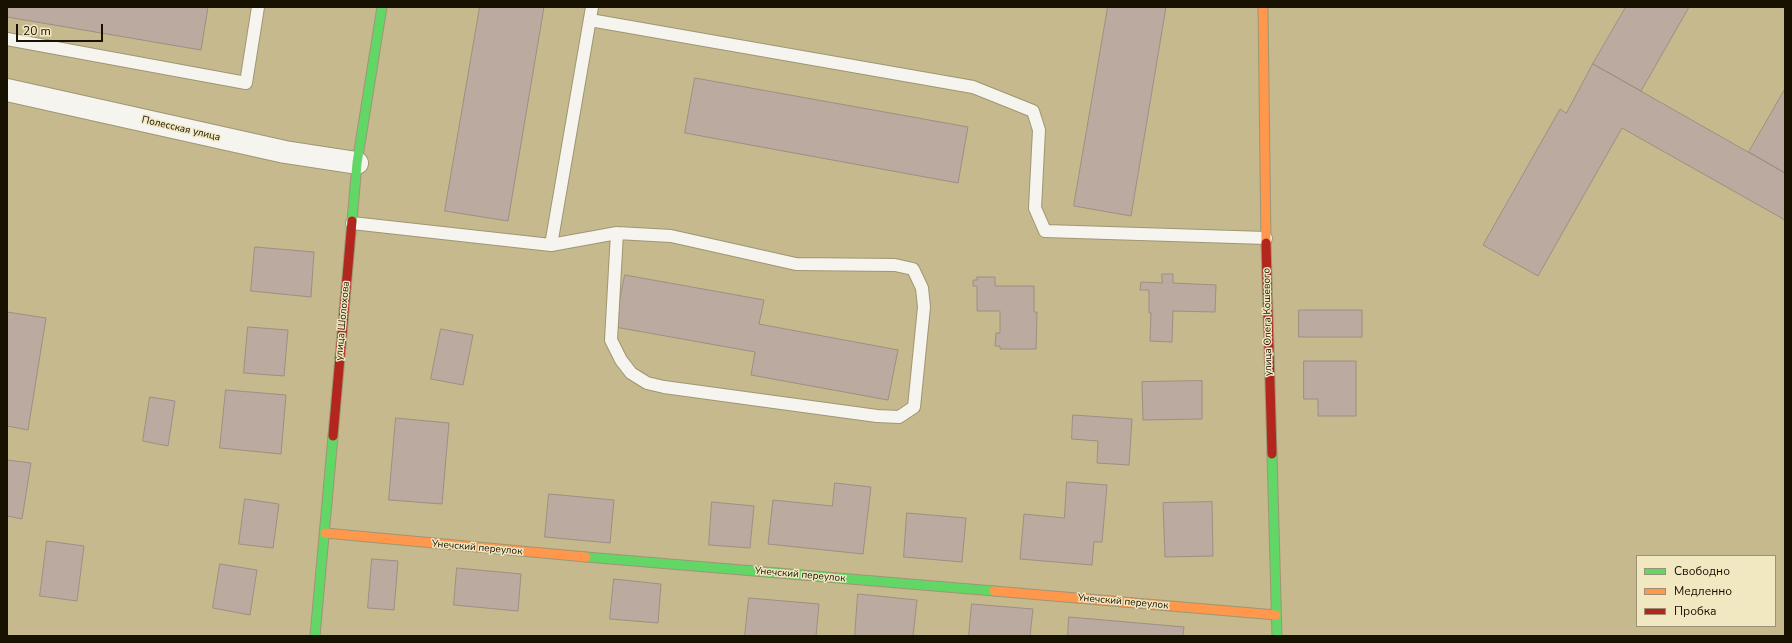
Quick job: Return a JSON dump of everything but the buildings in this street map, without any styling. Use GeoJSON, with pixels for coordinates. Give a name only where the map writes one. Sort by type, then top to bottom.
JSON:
{"type":"FeatureCollection","features":[{"type":"Feature","properties":{"kind":"street","name":"улица Шолохова"},"geometry":{"type":"LineString","coordinates":[[315,636],[357,163],[382,7]]}},
{"type":"Feature","properties":{"kind":"street","name":"улица Олега Кошевого"},"geometry":{"type":"LineString","coordinates":[[1263,7],[1266,238],[1277,636]]}},
{"type":"Feature","properties":{"kind":"street","name":"Полесская улица"},"geometry":{"type":"LineString","coordinates":[[7,90],[285,152],[357,163]]}},
{"type":"Feature","properties":{"kind":"street","name":"Унечский переулок"},"geometry":{"type":"LineString","coordinates":[[325,533],[422,543],[1276,615]]}},
{"type":"Feature","properties":{"kind":"lane"},"geometry":{"type":"LineString","coordinates":[[7,39],[246,83],[258,7]]}},
{"type":"Feature","properties":{"kind":"lane"},"geometry":{"type":"LineString","coordinates":[[551,245],[592,7]]}},
{"type":"Feature","properties":{"kind":"lane"},"geometry":{"type":"LineString","coordinates":[[590,20],[973,86],[1032,111],[1039,130],[1035,208],[1045,230],[1266,238]]}},
{"type":"Feature","properties":{"kind":"lane"},"geometry":{"type":"LineString","coordinates":[[352,223],[551,245],[617,233],[671,236],[796,264],[895,265],[913,269],[922,288],[924,307],[914,407],[899,417],[877,416],[664,387],[647,383],[630,373],[621,360],[611,340],[617,233]]}},
{"type":"Feature","properties":{"kind":"traffic: fast"},"geometry":{"type":"LineString","coordinates":[[352,221],[357,163],[382,7]]}},
{"type":"Feature","properties":{"kind":"traffic: fast"},"geometry":{"type":"LineString","coordinates":[[315,636],[333,436]]}},
{"type":"Feature","properties":{"kind":"traffic: fast"},"geometry":{"type":"LineString","coordinates":[[1272,454],[1277,636]]}},
{"type":"Feature","properties":{"kind":"traffic: fast"},"geometry":{"type":"LineString","coordinates":[[586,557],[994,591]]}},
{"type":"Feature","properties":{"kind":"traffic: slow"},"geometry":{"type":"LineString","coordinates":[[1263,7],[1266,243]]}},
{"type":"Feature","properties":{"kind":"traffic: slow"},"geometry":{"type":"LineString","coordinates":[[325,533],[586,557]]}},
{"type":"Feature","properties":{"kind":"traffic: slow"},"geometry":{"type":"LineString","coordinates":[[994,591],[1276,615]]}},
{"type":"Feature","properties":{"kind":"traffic: jam"},"geometry":{"type":"LineString","coordinates":[[333,436],[352,221]]}},
{"type":"Feature","properties":{"kind":"traffic: jam"},"geometry":{"type":"LineString","coordinates":[[1266,243],[1272,454]]}}]}
